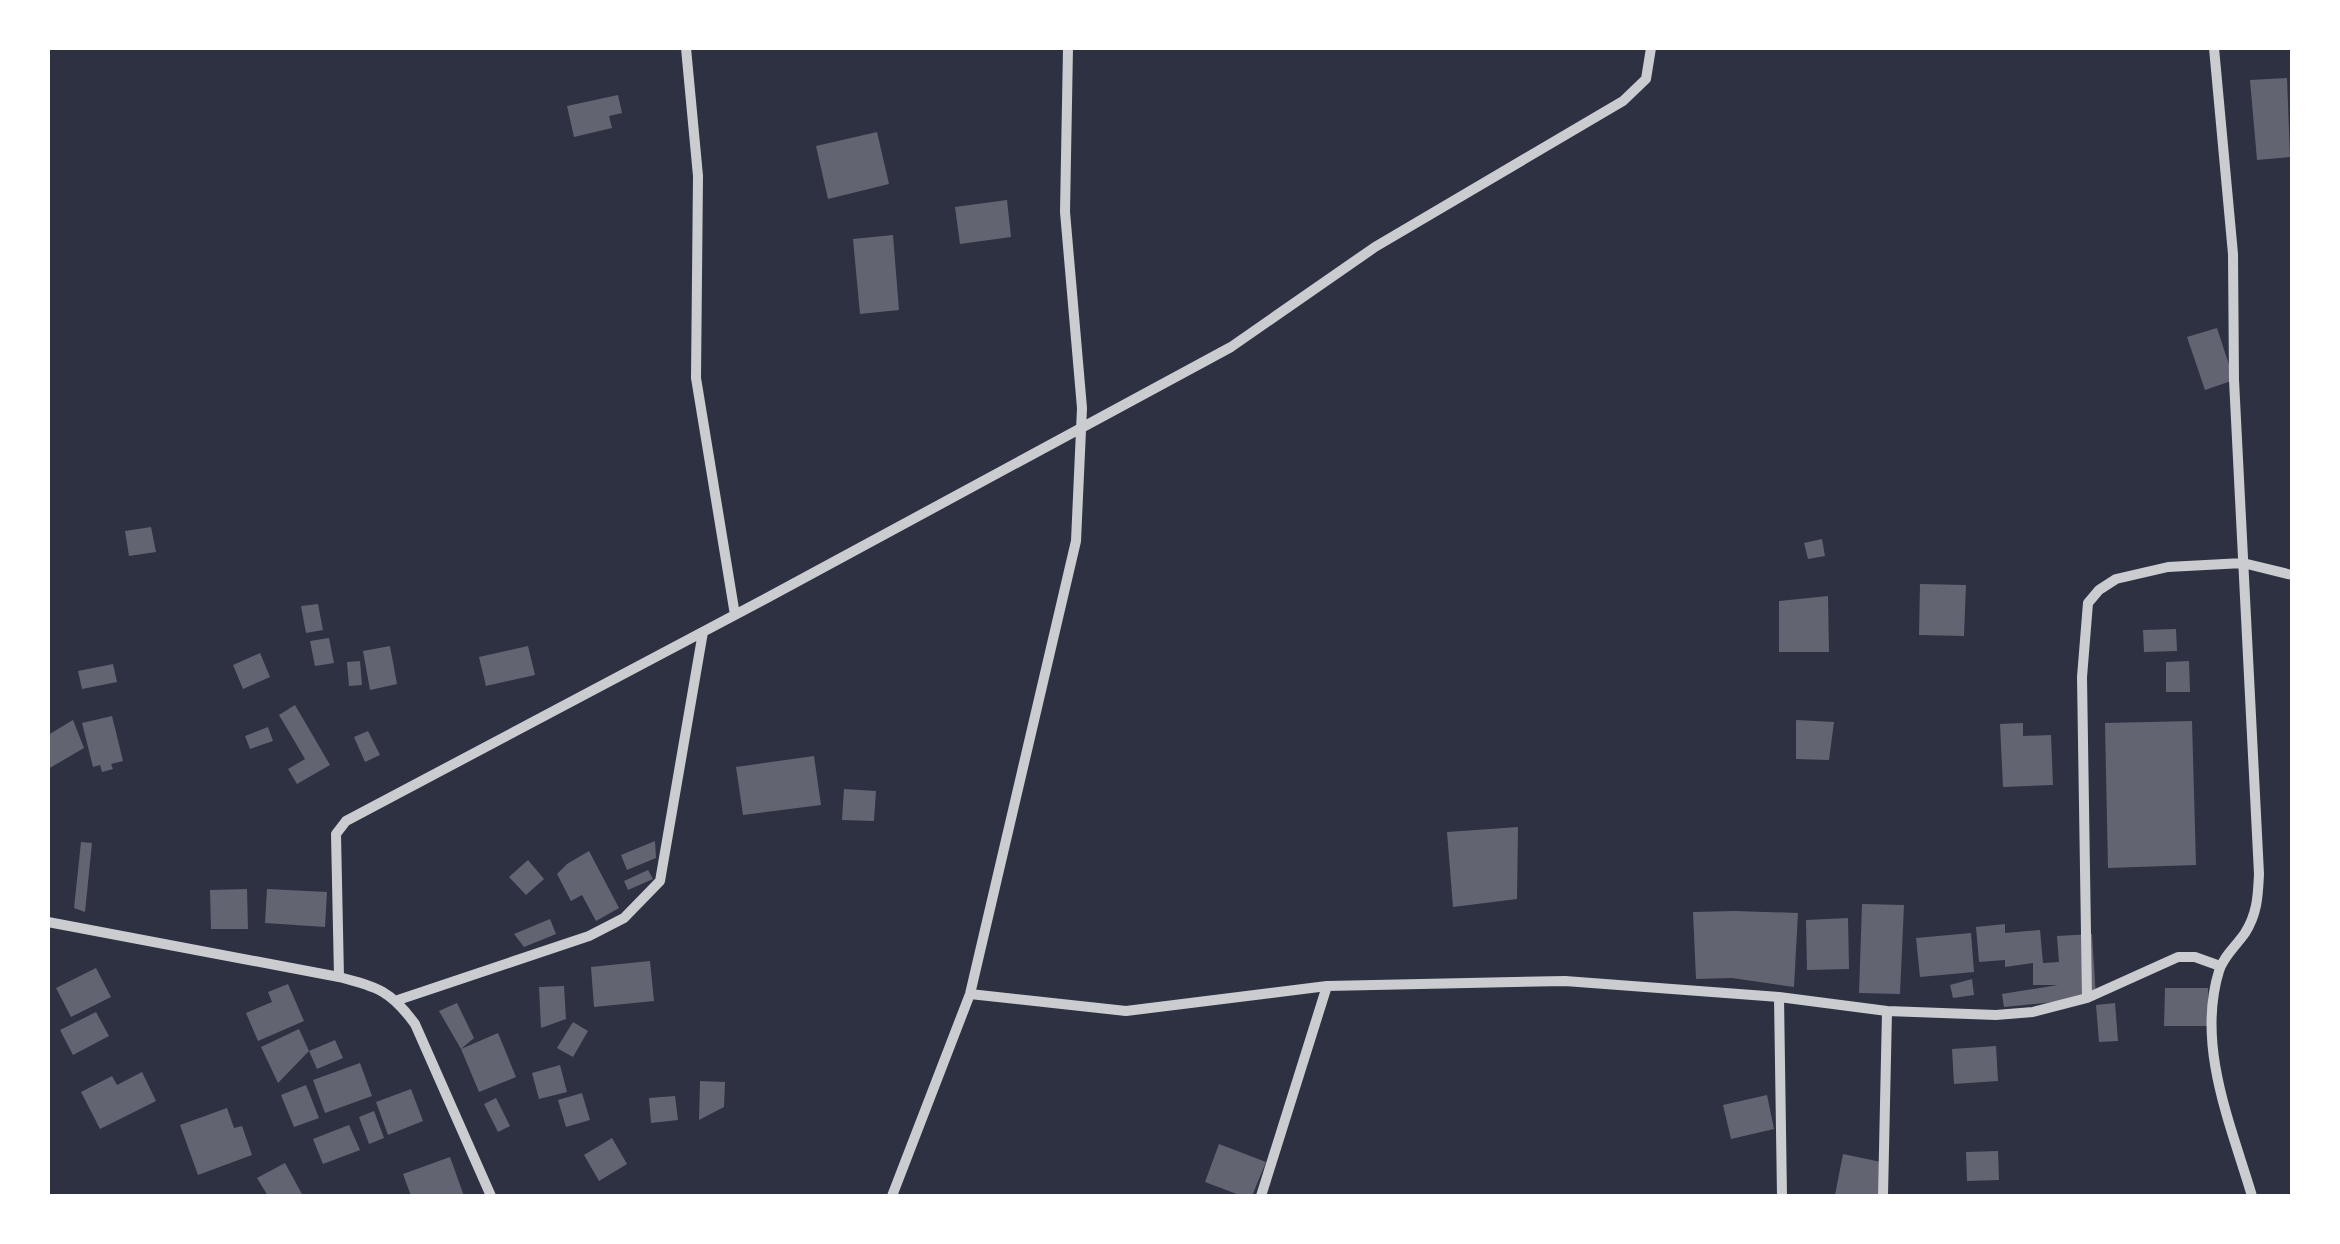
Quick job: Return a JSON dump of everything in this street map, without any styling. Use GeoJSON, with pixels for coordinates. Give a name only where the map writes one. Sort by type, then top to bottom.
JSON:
{"type":"FeatureCollection","features":[{"type":"Feature","properties":{"kind":"street"},"geometry":{"type":"LineString","coordinates":[[686,48],[698,176],[696,378],[735,615]]}},
{"type":"Feature","properties":{"kind":"street"},"geometry":{"type":"LineString","coordinates":[[892,1196],[970,994],[1076,541],[1081,428],[1065,212],[1068,48]]}},
{"type":"Feature","properties":{"kind":"street"},"geometry":{"type":"LineString","coordinates":[[338,977],[336,834],[346,821],[1230,347],[1375,247],[1622,101],[1646,79],[1651,48]]}},
{"type":"Feature","properties":{"kind":"street"},"geometry":{"type":"LineString","coordinates":[[2214,48],[2233,254],[2234,380],[2259,874],[2258,908],[2220,966],[2212,1002],[2210,1042],[2252,1196]]}},
{"type":"Feature","properties":{"kind":"street"},"geometry":{"type":"LineString","coordinates":[[2087,998],[2082,677],[2088,603],[2098,590],[2116,579],[2168,567],[2243,563],[2292,575]]}},
{"type":"Feature","properties":{"kind":"street"},"geometry":{"type":"LineString","coordinates":[[398,1000],[589,936],[624,918],[660,880],[703,632]]}},
{"type":"Feature","properties":{"kind":"street"},"geometry":{"type":"LineString","coordinates":[[48,922],[379,988],[398,1000],[415,1024],[490,1196]]}},
{"type":"Feature","properties":{"kind":"street"},"geometry":{"type":"LineString","coordinates":[[970,994],[1126,1010],[1327,986],[1566,980],[1887,1011],[1996,1015],[2033,1012],[2087,998],[2178,956],[2195,956],[2220,966]]}},
{"type":"Feature","properties":{"kind":"street"},"geometry":{"type":"LineString","coordinates":[[1260,1196],[1327,986]]}},
{"type":"Feature","properties":{"kind":"street"},"geometry":{"type":"LineString","coordinates":[[1779,998],[1782,1196]]}},
{"type":"Feature","properties":{"kind":"street"},"geometry":{"type":"LineString","coordinates":[[1883,1196],[1887,1011]]}},
{"type":"Feature","properties":{"kind":"building"},"geometry":{"type":"Polygon","coordinates":[[[2287,78],[2290,157],[2257,160],[2250,80],[2287,78]]]}},
{"type":"Feature","properties":{"kind":"building"},"geometry":{"type":"Polygon","coordinates":[[[618,95],[622,113],[609,116],[612,128],[574,137],[567,106],[618,95]]]}},
{"type":"Feature","properties":{"kind":"building"},"geometry":{"type":"Polygon","coordinates":[[[877,132],[889,184],[828,199],[816,146],[877,132]]]}},
{"type":"Feature","properties":{"kind":"building"},"geometry":{"type":"Polygon","coordinates":[[[1007,200],[1011,237],[960,244],[955,207],[1007,200]]]}},
{"type":"Feature","properties":{"kind":"building"},"geometry":{"type":"Polygon","coordinates":[[[893,235],[899,310],[860,314],[853,239],[893,235]]]}},
{"type":"Feature","properties":{"kind":"building"},"geometry":{"type":"Polygon","coordinates":[[[2217,328],[2234,380],[2205,390],[2187,337],[2217,328]]]}},
{"type":"Feature","properties":{"kind":"building"},"geometry":{"type":"Polygon","coordinates":[[[151,527],[156,552],[129,556],[125,531],[151,527]]]}},
{"type":"Feature","properties":{"kind":"building"},"geometry":{"type":"Polygon","coordinates":[[[1822,539],[1825,556],[1808,559],[1804,543],[1822,539]]]}},
{"type":"Feature","properties":{"kind":"building"},"geometry":{"type":"Polygon","coordinates":[[[1920,584],[1966,585],[1964,636],[1919,635],[1920,584]]]}},
{"type":"Feature","properties":{"kind":"building"},"geometry":{"type":"Polygon","coordinates":[[[1828,596],[1829,652],[1779,652],[1779,601],[1828,596]]]}},
{"type":"Feature","properties":{"kind":"building"},"geometry":{"type":"Polygon","coordinates":[[[318,604],[323,630],[306,633],[301,606],[318,604]]]}},
{"type":"Feature","properties":{"kind":"building"},"geometry":{"type":"Polygon","coordinates":[[[2176,629],[2177,651],[2144,652],[2143,630],[2176,629]]]}},
{"type":"Feature","properties":{"kind":"building"},"geometry":{"type":"Polygon","coordinates":[[[329,638],[334,663],[315,666],[310,641],[329,638]]]}},
{"type":"Feature","properties":{"kind":"building"},"geometry":{"type":"Polygon","coordinates":[[[390,646],[397,684],[370,690],[363,651],[390,646]]]}},
{"type":"Feature","properties":{"kind":"building"},"geometry":{"type":"Polygon","coordinates":[[[528,646],[535,675],[486,686],[479,657],[528,646]]]}},
{"type":"Feature","properties":{"kind":"building"},"geometry":{"type":"Polygon","coordinates":[[[260,653],[270,677],[243,689],[233,665],[260,653]]]}},
{"type":"Feature","properties":{"kind":"building"},"geometry":{"type":"Polygon","coordinates":[[[360,661],[362,685],[349,686],[347,662],[360,661]]]}},
{"type":"Feature","properties":{"kind":"building"},"geometry":{"type":"Polygon","coordinates":[[[2189,661],[2190,692],[2166,692],[2166,662],[2189,661]]]}},
{"type":"Feature","properties":{"kind":"building"},"geometry":{"type":"Polygon","coordinates":[[[113,664],[117,682],[82,689],[78,671],[113,664]]]}},
{"type":"Feature","properties":{"kind":"building"},"geometry":{"type":"Polygon","coordinates":[[[295,705],[330,765],[297,784],[288,769],[305,759],[279,715],[295,705]]]}},
{"type":"Feature","properties":{"kind":"building"},"geometry":{"type":"Polygon","coordinates":[[[112,716],[123,761],[102,772],[100,765],[93,767],[82,723],[112,716]]]}},
{"type":"Feature","properties":{"kind":"building"},"geometry":{"type":"Polygon","coordinates":[[[73,720],[84,748],[48,769],[48,735],[73,720]]]}},
{"type":"Feature","properties":{"kind":"building"},"geometry":{"type":"Polygon","coordinates":[[[1796,720],[1834,722],[1829,760],[1796,759],[1796,720]]]}},
{"type":"Feature","properties":{"kind":"building"},"geometry":{"type":"Polygon","coordinates":[[[2192,721],[2196,865],[2108,868],[2105,723],[2192,721]]]}},
{"type":"Feature","properties":{"kind":"building"},"geometry":{"type":"Polygon","coordinates":[[[2023,723],[2023,736],[2051,735],[2053,785],[2003,787],[2000,724],[2023,723]]]}},
{"type":"Feature","properties":{"kind":"building"},"geometry":{"type":"Polygon","coordinates":[[[268,727],[273,741],[250,749],[245,736],[268,727]]]}},
{"type":"Feature","properties":{"kind":"building"},"geometry":{"type":"Polygon","coordinates":[[[368,731],[380,755],[365,762],[354,737],[368,731]]]}},
{"type":"Feature","properties":{"kind":"building"},"geometry":{"type":"Polygon","coordinates":[[[814,756],[821,805],[743,815],[736,767],[814,756]]]}},
{"type":"Feature","properties":{"kind":"building"},"geometry":{"type":"Polygon","coordinates":[[[844,789],[876,791],[874,821],[842,820],[844,789]]]}},
{"type":"Feature","properties":{"kind":"building"},"geometry":{"type":"Polygon","coordinates":[[[1518,827],[1517,899],[1453,907],[1447,832],[1518,827]]]}},
{"type":"Feature","properties":{"kind":"building"},"geometry":{"type":"Polygon","coordinates":[[[655,841],[656,858],[627,870],[621,855],[655,841]]]}},
{"type":"Feature","properties":{"kind":"building"},"geometry":{"type":"Polygon","coordinates":[[[81,842],[92,843],[85,912],[74,908],[81,842]]]}},
{"type":"Feature","properties":{"kind":"building"},"geometry":{"type":"Polygon","coordinates":[[[589,851],[619,908],[596,921],[582,895],[571,901],[557,874],[589,851]]]}},
{"type":"Feature","properties":{"kind":"building"},"geometry":{"type":"Polygon","coordinates":[[[528,860],[544,879],[526,895],[509,877],[528,860]]]}},
{"type":"Feature","properties":{"kind":"building"},"geometry":{"type":"Polygon","coordinates":[[[648,870],[653,879],[628,890],[624,881],[648,870]]]}},
{"type":"Feature","properties":{"kind":"building"},"geometry":{"type":"Polygon","coordinates":[[[247,889],[248,929],[211,929],[210,890],[247,889]]]}},
{"type":"Feature","properties":{"kind":"building"},"geometry":{"type":"Polygon","coordinates":[[[267,889],[327,892],[325,927],[265,923],[267,889]]]}},
{"type":"Feature","properties":{"kind":"building"},"geometry":{"type":"Polygon","coordinates":[[[1862,904],[1904,905],[1900,994],[1859,993],[1862,904]]]}},
{"type":"Feature","properties":{"kind":"building"},"geometry":{"type":"Polygon","coordinates":[[[1693,912],[1798,913],[1794,987],[1732,978],[1696,979],[1693,912]]]}},
{"type":"Feature","properties":{"kind":"building"},"geometry":{"type":"Polygon","coordinates":[[[1848,918],[1849,969],[1807,970],[1806,920],[1848,918]]]}},
{"type":"Feature","properties":{"kind":"building"},"geometry":{"type":"Polygon","coordinates":[[[550,919],[556,934],[524,947],[514,934],[550,919]]]}},
{"type":"Feature","properties":{"kind":"building"},"geometry":{"type":"Polygon","coordinates":[[[2005,924],[2005,933],[2040,930],[2043,963],[2059,962],[2057,936],[2092,934],[2096,998],[2004,1007],[2002,994],[2058,985],[2033,985],[2033,963],[2005,967],[2005,960],[1979,962],[1976,927],[2005,924]]]}},
{"type":"Feature","properties":{"kind":"building"},"geometry":{"type":"Polygon","coordinates":[[[1971,933],[1974,972],[1920,977],[1916,938],[1971,933]]]}},
{"type":"Feature","properties":{"kind":"building"},"geometry":{"type":"Polygon","coordinates":[[[650,961],[654,1001],[594,1007],[591,967],[650,961]]]}},
{"type":"Feature","properties":{"kind":"building"},"geometry":{"type":"Polygon","coordinates":[[[96,968],[111,997],[71,1017],[56,988],[96,968]]]}},
{"type":"Feature","properties":{"kind":"building"},"geometry":{"type":"Polygon","coordinates":[[[1972,979],[1974,995],[1953,998],[1950,985],[1972,979]]]}},
{"type":"Feature","properties":{"kind":"building"},"geometry":{"type":"Polygon","coordinates":[[[288,984],[304,1021],[258,1041],[246,1013],[272,1002],[268,992],[288,984]]]}},
{"type":"Feature","properties":{"kind":"building"},"geometry":{"type":"Polygon","coordinates":[[[564,986],[566,1019],[541,1028],[539,987],[564,986]]]}},
{"type":"Feature","properties":{"kind":"building"},"geometry":{"type":"Polygon","coordinates":[[[2165,988],[2208,988],[2208,1026],[2164,1026],[2165,988]]]}},
{"type":"Feature","properties":{"kind":"building"},"geometry":{"type":"Polygon","coordinates":[[[457,1003],[474,1038],[461,1049],[439,1011],[457,1003]]]}},
{"type":"Feature","properties":{"kind":"building"},"geometry":{"type":"Polygon","coordinates":[[[2115,1003],[2118,1041],[2099,1042],[2096,1005],[2115,1003]]]}},
{"type":"Feature","properties":{"kind":"building"},"geometry":{"type":"Polygon","coordinates":[[[96,1012],[109,1036],[73,1055],[60,1030],[96,1012]]]}},
{"type":"Feature","properties":{"kind":"building"},"geometry":{"type":"Polygon","coordinates":[[[573,1022],[588,1031],[573,1057],[557,1048],[573,1022]]]}},
{"type":"Feature","properties":{"kind":"building"},"geometry":{"type":"Polygon","coordinates":[[[299,1029],[309,1051],[278,1083],[261,1047],[299,1029]]]}},
{"type":"Feature","properties":{"kind":"building"},"geometry":{"type":"Polygon","coordinates":[[[498,1033],[516,1077],[479,1092],[461,1049],[498,1033]]]}},
{"type":"Feature","properties":{"kind":"building"},"geometry":{"type":"Polygon","coordinates":[[[335,1040],[343,1058],[317,1069],[309,1051],[335,1040]]]}},
{"type":"Feature","properties":{"kind":"building"},"geometry":{"type":"Polygon","coordinates":[[[1996,1046],[1998,1081],[1954,1084],[1952,1049],[1996,1046]]]}},
{"type":"Feature","properties":{"kind":"building"},"geometry":{"type":"Polygon","coordinates":[[[360,1063],[372,1096],[325,1113],[313,1080],[360,1063]]]}},
{"type":"Feature","properties":{"kind":"building"},"geometry":{"type":"Polygon","coordinates":[[[560,1065],[567,1092],[539,1099],[532,1073],[560,1065]]]}},
{"type":"Feature","properties":{"kind":"building"},"geometry":{"type":"Polygon","coordinates":[[[142,1072],[156,1101],[100,1129],[81,1092],[112,1076],[117,1085],[142,1072]]]}},
{"type":"Feature","properties":{"kind":"building"},"geometry":{"type":"Polygon","coordinates":[[[700,1081],[725,1082],[724,1107],[699,1120],[700,1081]]]}},
{"type":"Feature","properties":{"kind":"building"},"geometry":{"type":"Polygon","coordinates":[[[306,1085],[319,1118],[294,1127],[281,1095],[306,1085]]]}},
{"type":"Feature","properties":{"kind":"building"},"geometry":{"type":"Polygon","coordinates":[[[411,1089],[423,1121],[388,1135],[376,1102],[411,1089]]]}},
{"type":"Feature","properties":{"kind":"building"},"geometry":{"type":"Polygon","coordinates":[[[582,1093],[590,1120],[566,1127],[558,1100],[582,1093]]]}},
{"type":"Feature","properties":{"kind":"building"},"geometry":{"type":"Polygon","coordinates":[[[1767,1095],[1774,1129],[1731,1139],[1723,1105],[1767,1095]]]}},
{"type":"Feature","properties":{"kind":"building"},"geometry":{"type":"Polygon","coordinates":[[[675,1096],[678,1120],[651,1123],[649,1098],[675,1096]]]}},
{"type":"Feature","properties":{"kind":"building"},"geometry":{"type":"Polygon","coordinates":[[[496,1098],[510,1126],[498,1132],[484,1104],[496,1098]]]}},
{"type":"Feature","properties":{"kind":"building"},"geometry":{"type":"Polygon","coordinates":[[[227,1108],[234,1128],[242,1126],[252,1155],[198,1175],[180,1125],[227,1108]]]}},
{"type":"Feature","properties":{"kind":"building"},"geometry":{"type":"Polygon","coordinates":[[[374,1111],[384,1138],[369,1144],[359,1117],[374,1111]]]}},
{"type":"Feature","properties":{"kind":"building"},"geometry":{"type":"Polygon","coordinates":[[[349,1125],[360,1150],[323,1164],[313,1139],[349,1125]]]}},
{"type":"Feature","properties":{"kind":"building"},"geometry":{"type":"Polygon","coordinates":[[[612,1138],[627,1164],[599,1181],[584,1155],[612,1138]]]}},
{"type":"Feature","properties":{"kind":"building"},"geometry":{"type":"Polygon","coordinates":[[[1219,1144],[1266,1162],[1252,1196],[1205,1182],[1219,1144]]]}},
{"type":"Feature","properties":{"kind":"building"},"geometry":{"type":"Polygon","coordinates":[[[1998,1151],[1999,1180],[1967,1181],[1966,1152],[1998,1151]]]}},
{"type":"Feature","properties":{"kind":"building"},"geometry":{"type":"Polygon","coordinates":[[[1843,1154],[1886,1163],[1879,1196],[1835,1195],[1843,1154]]]}},
{"type":"Feature","properties":{"kind":"building"},"geometry":{"type":"Polygon","coordinates":[[[450,1157],[464,1196],[411,1196],[403,1174],[450,1157]]]}},
{"type":"Feature","properties":{"kind":"building"},"geometry":{"type":"Polygon","coordinates":[[[285,1163],[303,1196],[268,1196],[257,1178],[285,1163]]]}}]}
